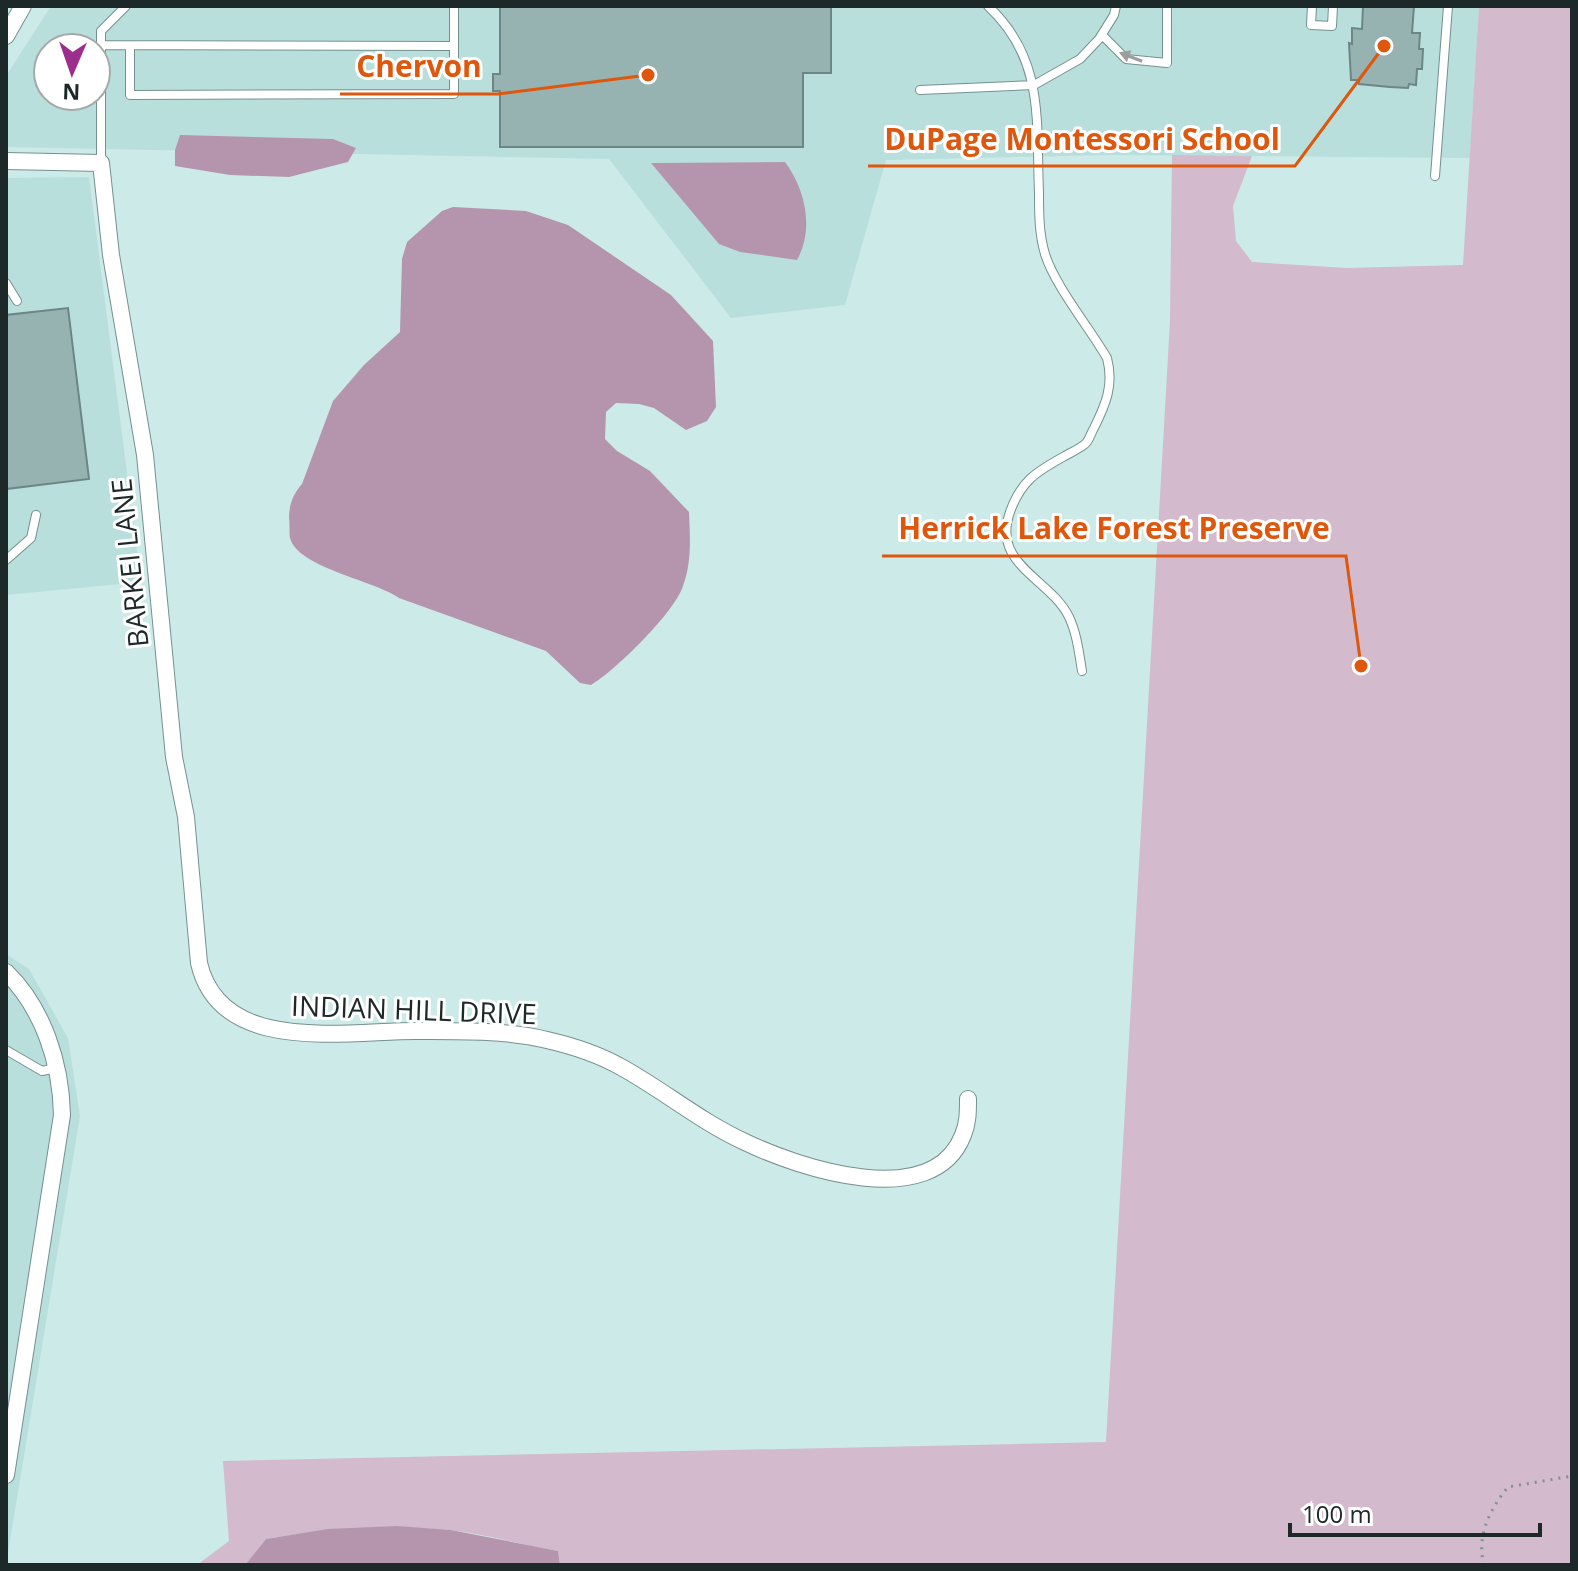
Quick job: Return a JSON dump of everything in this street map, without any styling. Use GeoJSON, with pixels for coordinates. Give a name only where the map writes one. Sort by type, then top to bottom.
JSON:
{"type":"FeatureCollection","features":[{"type":"Feature","properties":{"kind":"street"},"geometry":{"type":"LineString","coordinates":[[6,36],[23,6]]}},
{"type":"Feature","properties":{"kind":"street"},"geometry":{"type":"LineString","coordinates":[[6,161],[101,163]]}},
{"type":"Feature","properties":{"kind":"street","name":"BARKEI LANE"},"geometry":{"type":"LineString","coordinates":[[101,163],[111,255],[145,455],[174,757],[186,817],[199,963],[202,978],[214,998],[240,1017],[258,1024]]}},
{"type":"Feature","properties":{"kind":"street"},"geometry":{"type":"LineString","coordinates":[[6,972],[34,1010],[57,1068],[62,1097],[62,1127],[6,1475]]}},
{"type":"Feature","properties":{"kind":"street","name":"INDIAN HILL DRIVE"},"geometry":{"type":"LineString","coordinates":[[258,1024],[302,1033],[442,1031],[546,1040],[614,1063],[746,1143],[826,1171],[867,1177],[918,1176],[939,1166],[964,1134],[968,1099]]}},
{"type":"Feature","properties":{"kind":"lane"},"geometry":{"type":"LineString","coordinates":[[101,32],[126,6]]}},
{"type":"Feature","properties":{"kind":"lane"},"geometry":{"type":"LineString","coordinates":[[130,46],[130,95],[454,94],[454,6]]}},
{"type":"Feature","properties":{"kind":"lane"},"geometry":{"type":"LineString","coordinates":[[988,6],[1001,18],[1024,52],[1034,85],[1040,226],[1045,254],[1107,358],[1110,383],[1107,402],[1085,444],[1028,477],[1009,514],[1006,536],[1013,557],[1055,595],[1069,616],[1078,642],[1082,671]]}},
{"type":"Feature","properties":{"kind":"lane"},"geometry":{"type":"LineString","coordinates":[[920,90],[1034,85],[1080,59],[1102,35],[1116,6]]}},
{"type":"Feature","properties":{"kind":"lane"},"geometry":{"type":"LineString","coordinates":[[1102,35],[1126,59],[1167,63],[1167,6]]}},
{"type":"Feature","properties":{"kind":"lane"},"geometry":{"type":"LineString","coordinates":[[1312,6],[1311,25],[1332,26],[1333,6]]}},
{"type":"Feature","properties":{"kind":"lane"},"geometry":{"type":"LineString","coordinates":[[1435,176],[1448,6]]}},
{"type":"Feature","properties":{"kind":"lane"},"geometry":{"type":"LineString","coordinates":[[112,45],[454,46]]}},
{"type":"Feature","properties":{"kind":"lane"},"geometry":{"type":"LineString","coordinates":[[101,112],[101,163]]}},
{"type":"Feature","properties":{"kind":"lane"},"geometry":{"type":"LineString","coordinates":[[6,283],[17,301]]}},
{"type":"Feature","properties":{"kind":"lane"},"geometry":{"type":"LineString","coordinates":[[6,560],[31,538],[36,515]]}},
{"type":"Feature","properties":{"kind":"lane"},"geometry":{"type":"LineString","coordinates":[[6,1050],[42,1071],[57,1068]]}},
{"type":"Feature","properties":{"kind":"path"},"geometry":{"type":"LineString","coordinates":[[1484,1565],[1480,1550],[1490,1509],[1508,1487],[1572,1476]]}},
{"type":"Feature","properties":{"kind":"shaded area"},"geometry":{"type":"Polygon","coordinates":[[[51,6],[1479,6],[1470,158],[1112,155],[886,160],[845,305],[731,318],[609,159],[6,147],[6,76],[32,36],[32,112],[112,112],[112,32],[34,32],[51,6]]]}},
{"type":"Feature","properties":{"kind":"shaded area"},"geometry":{"type":"Polygon","coordinates":[[[1479,6],[1572,6],[1572,1565],[560,1565],[558,1551],[463,1532],[403,1527],[334,1530],[266,1539],[245,1565],[197,1565],[229,1541],[223,1461],[1106,1442],[1170,321],[1172,155],[1252,156],[1233,206],[1236,241],[1252,262],[1347,268],[1463,265],[1479,6]]]}},
{"type":"Feature","properties":{"kind":"shaded area"},"geometry":{"type":"Polygon","coordinates":[[[180,135],[333,139],[356,148],[348,162],[289,177],[230,175],[175,166],[175,150],[180,135]]]}},
{"type":"Feature","properties":{"kind":"shaded area"},"geometry":{"type":"Polygon","coordinates":[[[785,162],[803,197],[805,210],[805,236],[797,260],[740,252],[719,244],[651,163],[785,162]]]}},
{"type":"Feature","properties":{"kind":"shaded area"},"geometry":{"type":"Polygon","coordinates":[[[89,177],[141,582],[6,595],[6,178],[89,177]]]}},
{"type":"Feature","properties":{"kind":"shaded area"},"geometry":{"type":"Polygon","coordinates":[[[453,207],[526,211],[568,225],[671,295],[713,341],[716,407],[707,421],[686,430],[654,408],[639,404],[616,403],[606,412],[605,439],[617,451],[650,471],[689,512],[690,549],[683,586],[669,610],[629,654],[591,685],[580,683],[546,651],[399,598],[321,565],[307,558],[290,538],[291,504],[302,484],[333,401],[364,365],[400,332],[402,259],[407,242],[442,211],[453,207]]]}},
{"type":"Feature","properties":{"kind":"shaded area"},"geometry":{"type":"Polygon","coordinates":[[[6,954],[29,969],[68,1038],[80,1116],[6,1565],[6,954]]]}},
{"type":"Feature","properties":{"kind":"shaded area"},"geometry":{"type":"Polygon","coordinates":[[[397,1526],[451,1530],[558,1551],[560,1565],[245,1565],[266,1539],[328,1529],[397,1526]]]}},
{"type":"Feature","properties":{"kind":"building"},"geometry":{"type":"Polygon","coordinates":[[[500,6],[831,6],[831,73],[803,73],[803,147],[500,147],[500,91],[493,91],[493,74],[500,74],[500,6]]]}},
{"type":"Feature","properties":{"kind":"building"},"geometry":{"type":"Polygon","coordinates":[[[1363,6],[1414,6],[1412,33],[1420,33],[1419,49],[1423,49],[1422,69],[1417,69],[1416,85],[1390,87],[1359,84],[1359,80],[1351,80],[1349,43],[1352,44],[1352,28],[1362,29],[1363,6]]]}},
{"type":"Feature","properties":{"kind":"building"},"geometry":{"type":"Polygon","coordinates":[[[68,308],[89,479],[6,489],[6,315],[68,308]]]}},
{"type":"Feature","properties":{"kind":"place","name":"DuPage Montessori School"},"geometry":{"type":"Point","coordinates":[1384,46]}},
{"type":"Feature","properties":{"kind":"place","name":"Chervon"},"geometry":{"type":"Point","coordinates":[648,75]}},
{"type":"Feature","properties":{"kind":"place","name":"Herrick Lake Forest Preserve"},"geometry":{"type":"Point","coordinates":[1361,666]}}]}
